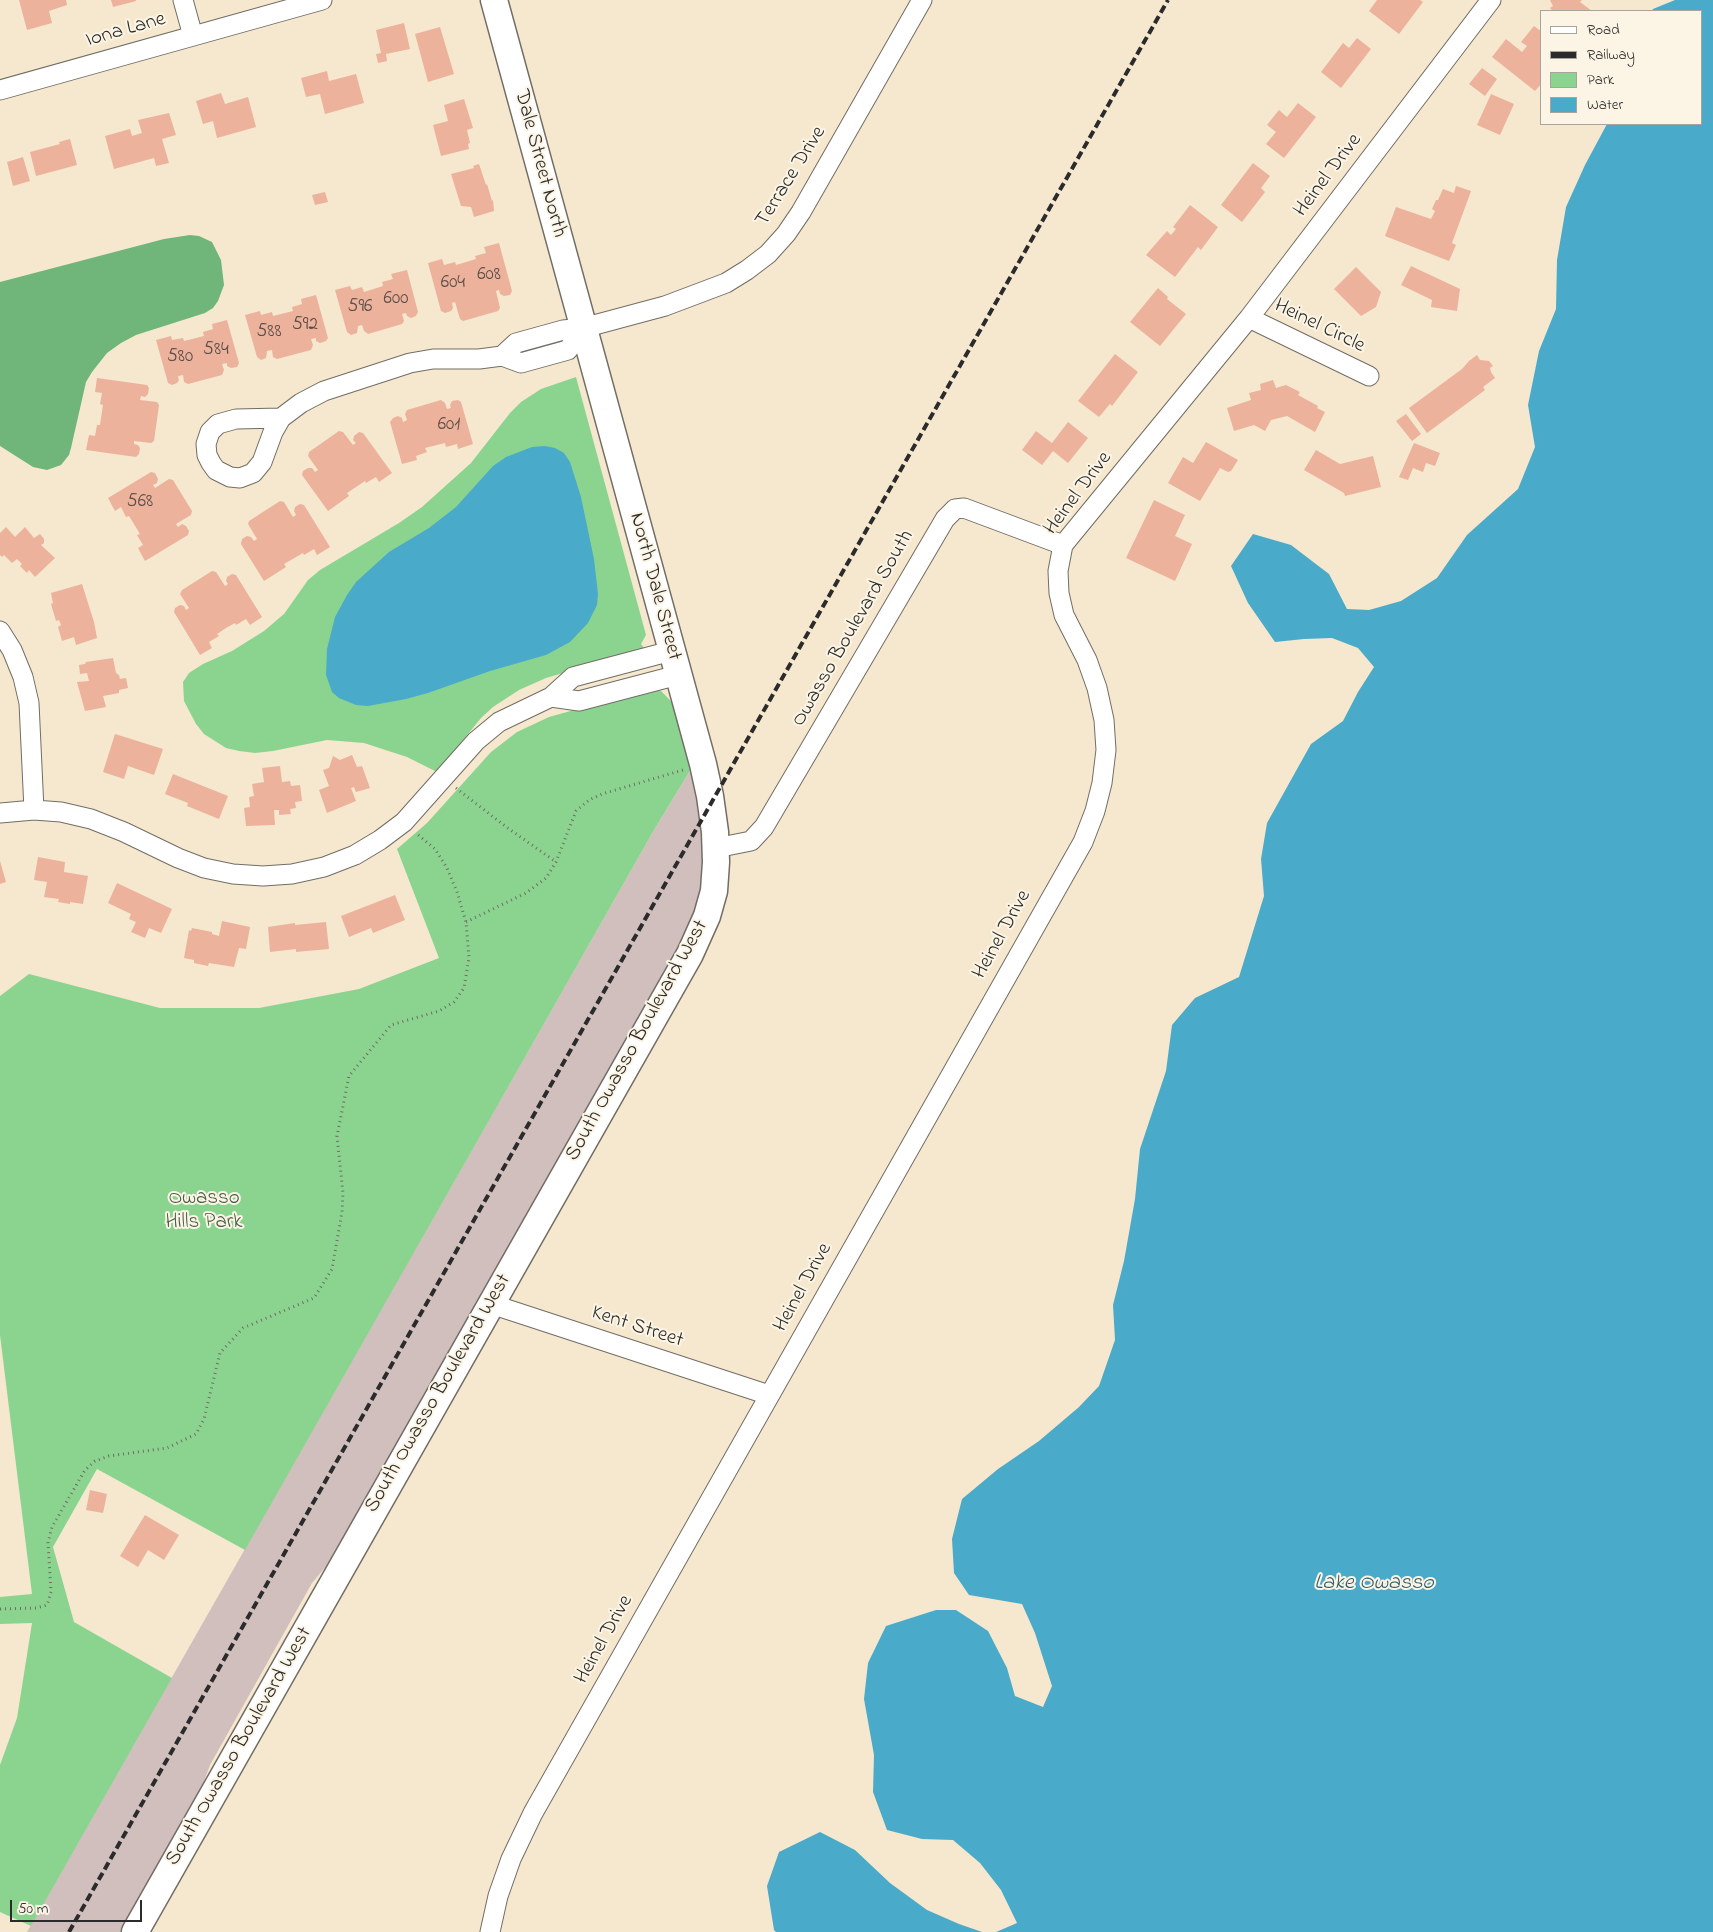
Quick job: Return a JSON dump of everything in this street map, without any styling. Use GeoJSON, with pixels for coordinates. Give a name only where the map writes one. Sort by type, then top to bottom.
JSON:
{"type":"FeatureCollection","features":[{"type":"Feature","properties":{"kind":"street"},"geometry":{"type":"LineString","coordinates":[[183,0],[193,36]]}},
{"type":"Feature","properties":{"kind":"street","name":"Iona Lane"},"geometry":{"type":"LineString","coordinates":[[0,90],[322,0]]}},
{"type":"Feature","properties":{"kind":"street","name":"Dale Street North"},"geometry":{"type":"LineString","coordinates":[[494,0],[583,328]]}},
{"type":"Feature","properties":{"kind":"street","name":"Terrace Drive"},"geometry":{"type":"LineString","coordinates":[[583,328],[664,306],[726,283],[768,254],[786,234],[801,212],[922,0]]}},
{"type":"Feature","properties":{"kind":"street","name":"Heinel Drive"},"geometry":{"type":"LineString","coordinates":[[490,1932],[498,1896],[511,1859],[533,1813],[1082,842],[1095,811],[1102,783],[1105,758],[1104,720],[1097,688],[1087,660],[1064,615],[1059,593],[1058,571],[1063,545],[1249,318],[1491,0]]}},
{"type":"Feature","properties":{"kind":"street","name":"Heinel Circle"},"geometry":{"type":"LineString","coordinates":[[1249,318],[1369,376]]}},
{"type":"Feature","properties":{"kind":"street"},"geometry":{"type":"LineString","coordinates":[[281,418],[316,394],[403,365],[425,360],[478,359],[502,356],[521,362],[568,350],[583,328]]}},
{"type":"Feature","properties":{"kind":"street","name":"North Dale Street"},"geometry":{"type":"LineString","coordinates":[[583,328],[702,764],[713,810],[716,848]]}},
{"type":"Feature","properties":{"kind":"street","name":"Owasso Boulevard South"},"geometry":{"type":"LineString","coordinates":[[716,848],[750,840],[764,827],[945,519],[955,509],[964,508],[1063,545]]}},
{"type":"Feature","properties":{"kind":"street"},"geometry":{"type":"LineString","coordinates":[[0,631],[12,650],[23,677],[29,703],[34,810]]}},
{"type":"Feature","properties":{"kind":"street"},"geometry":{"type":"LineString","coordinates":[[0,813],[34,810],[60,812],[91,819],[124,832],[178,858],[204,868],[233,874],[263,876],[292,874],[324,867],[355,855],[380,840],[404,822],[476,742],[499,722],[551,697],[573,677],[675,663]]}},
{"type":"Feature","properties":{"kind":"street","name":"South Owasso Boulevard West"},"geometry":{"type":"LineString","coordinates":[[135,1932],[698,940],[713,896],[716,848]]}},
{"type":"Feature","properties":{"kind":"street","name":"Kent Street"},"geometry":{"type":"LineString","coordinates":[[491,1304],[770,1395]]}},
{"type":"Feature","properties":{"kind":"path"},"geometry":{"type":"LineString","coordinates":[[466,922],[526,893],[546,878],[556,862],[576,811],[589,800],[602,794],[702,764]]}},
{"type":"Feature","properties":{"kind":"path"},"geometry":{"type":"LineString","coordinates":[[444,778],[505,826],[556,862]]}},
{"type":"Feature","properties":{"kind":"path"},"geometry":{"type":"LineString","coordinates":[[0,1609],[36,1608],[47,1605],[51,1592],[48,1542],[52,1527],[85,1470],[95,1461],[109,1456],[167,1448],[196,1434],[204,1419],[220,1353],[243,1328],[314,1298],[332,1269],[342,1212],[337,1136],[348,1076],[391,1025],[439,1011],[454,1002],[464,988],[469,958],[466,922],[447,868],[435,849],[404,822]]}},
{"type":"Feature","properties":{"kind":"shaded area"},"geometry":{"type":"Polygon","coordinates":[[[691,769],[703,840],[704,877],[692,925],[333,1558],[312,1583],[210,1765],[197,1800],[122,1932],[27,1932],[654,830],[691,769]]]}},
{"type":"Feature","properties":{"kind":"green space"},"geometry":{"type":"Polygon","coordinates":[[[190,235],[199,236],[212,242],[221,260],[224,285],[213,308],[205,313],[136,335],[107,353],[86,382],[69,455],[61,465],[47,470],[33,467],[0,446],[0,282],[164,239],[190,235]]]}},
{"type":"Feature","properties":{"kind":"green space"},"geometry":{"type":"Polygon","coordinates":[[[576,377],[646,635],[641,644],[645,649],[546,678],[519,690],[493,707],[481,718],[437,772],[407,757],[364,743],[327,740],[255,753],[226,748],[204,734],[196,724],[184,701],[183,682],[189,673],[203,664],[232,651],[264,631],[284,614],[308,580],[320,570],[399,523],[422,507],[471,463],[510,413],[521,402],[541,389],[576,377]]]}},
{"type":"Feature","properties":{"kind":"green space","name":"Owasso Hills Park"},"geometry":{"type":"Polygon","coordinates":[[[646,690],[661,691],[672,702],[691,769],[654,830],[245,1550],[97,1469],[53,1547],[74,1622],[172,1678],[31,1926],[0,1912],[0,1765],[17,1718],[32,1623],[0,1624],[0,1597],[32,1594],[0,1335],[0,996],[29,974],[160,1008],[259,1008],[359,989],[439,958],[397,849],[427,823],[491,752],[517,732],[549,717],[646,690]]]}},
{"type":"Feature","properties":{"kind":"water","name":"Lake Owasso"},"geometry":{"type":"Polygon","coordinates":[[[1675,0],[1713,0],[1713,1932],[996,1932],[1017,1923],[1001,1890],[980,1863],[953,1840],[922,1839],[887,1830],[873,1792],[874,1755],[864,1699],[868,1663],[886,1626],[936,1610],[956,1610],[988,1631],[1007,1668],[1015,1696],[1043,1707],[1052,1686],[1035,1633],[1022,1604],[969,1595],[954,1573],[952,1539],[962,1499],[998,1469],[1039,1441],[1079,1407],[1099,1386],[1115,1340],[1113,1305],[1124,1261],[1135,1199],[1140,1149],[1166,1071],[1172,1025],[1195,998],[1239,977],[1264,896],[1261,859],[1267,823],[1311,744],[1343,721],[1374,667],[1358,648],[1332,638],[1275,642],[1248,603],[1231,566],[1253,534],[1291,545],[1329,574],[1347,609],[1369,610],[1401,601],[1437,578],[1467,535],[1518,489],[1535,447],[1528,405],[1539,351],[1556,309],[1557,260],[1566,207],[1585,165],[1606,125],[1703,125],[1703,10],[1653,9],[1675,0]]]}},
{"type":"Feature","properties":{"kind":"water"},"geometry":{"type":"Polygon","coordinates":[[[545,446],[555,448],[564,453],[570,462],[581,497],[594,559],[598,594],[597,605],[588,623],[570,642],[546,655],[490,671],[428,693],[368,706],[356,705],[339,698],[332,692],[326,675],[327,649],[335,617],[356,582],[389,552],[429,528],[456,507],[493,466],[506,457],[532,447],[545,446]]]}},
{"type":"Feature","properties":{"kind":"water"},"geometry":{"type":"Polygon","coordinates":[[[820,1832],[855,1850],[890,1883],[927,1910],[982,1932],[776,1932],[774,1930],[767,1886],[779,1852],[820,1832]]]}},
{"type":"Feature","properties":{"kind":"building"},"geometry":{"type":"Polygon","coordinates":[[[19,0],[66,0],[67,5],[49,11],[52,23],[27,30],[19,0]]]}},
{"type":"Feature","properties":{"kind":"building"},"geometry":{"type":"Polygon","coordinates":[[[111,0],[136,0],[136,1],[113,7],[111,0]]]}},
{"type":"Feature","properties":{"kind":"building"},"geometry":{"type":"Polygon","coordinates":[[[1377,0],[1420,0],[1423,2],[1399,34],[1369,11],[1377,0]]]}},
{"type":"Feature","properties":{"kind":"building"},"geometry":{"type":"Polygon","coordinates":[[[1550,0],[1582,0],[1580,2],[1591,10],[1552,10],[1550,8],[1553,6],[1550,0]]]}},
{"type":"Feature","properties":{"kind":"building"},"geometry":{"type":"Polygon","coordinates":[[[404,23],[410,49],[386,54],[387,61],[378,63],[376,54],[381,53],[376,30],[404,23]]]}},
{"type":"Feature","properties":{"kind":"building"},"geometry":{"type":"Polygon","coordinates":[[[1534,26],[1540,30],[1540,85],[1535,91],[1492,57],[1506,39],[1522,52],[1527,46],[1521,42],[1534,26]]]}},
{"type":"Feature","properties":{"kind":"building"},"geometry":{"type":"Polygon","coordinates":[[[440,27],[454,74],[428,82],[415,34],[440,27]]]}},
{"type":"Feature","properties":{"kind":"building"},"geometry":{"type":"Polygon","coordinates":[[[1357,38],[1371,49],[1341,88],[1321,72],[1343,43],[1349,48],[1357,38]]]}},
{"type":"Feature","properties":{"kind":"building"},"geometry":{"type":"Polygon","coordinates":[[[1482,68],[1497,79],[1485,96],[1469,84],[1482,68]]]}},
{"type":"Feature","properties":{"kind":"building"},"geometry":{"type":"Polygon","coordinates":[[[327,71],[329,81],[356,74],[364,103],[325,114],[320,94],[306,97],[301,78],[327,71]]]}},
{"type":"Feature","properties":{"kind":"building"},"geometry":{"type":"Polygon","coordinates":[[[221,93],[225,104],[248,97],[256,127],[217,138],[213,121],[203,124],[196,101],[221,93]]]}},
{"type":"Feature","properties":{"kind":"building"},"geometry":{"type":"Polygon","coordinates":[[[1491,94],[1514,104],[1500,135],[1477,125],[1491,94]]]}},
{"type":"Feature","properties":{"kind":"building"},"geometry":{"type":"Polygon","coordinates":[[[464,99],[473,128],[467,130],[470,143],[468,144],[469,149],[441,156],[433,125],[448,121],[444,105],[464,99]]]}},
{"type":"Feature","properties":{"kind":"building"},"geometry":{"type":"Polygon","coordinates":[[[1298,103],[1316,117],[1284,158],[1266,144],[1276,132],[1267,125],[1279,110],[1287,117],[1298,103]]]}},
{"type":"Feature","properties":{"kind":"building"},"geometry":{"type":"Polygon","coordinates":[[[169,113],[176,135],[162,139],[169,163],[156,166],[154,158],[114,169],[105,136],[130,129],[132,136],[142,133],[138,120],[169,113]]]}},
{"type":"Feature","properties":{"kind":"building"},"geometry":{"type":"Polygon","coordinates":[[[70,139],[77,165],[36,176],[30,152],[60,144],[59,142],[70,139]]]}},
{"type":"Feature","properties":{"kind":"building"},"geometry":{"type":"Polygon","coordinates":[[[23,157],[30,181],[13,186],[7,162],[23,157]]]}},
{"type":"Feature","properties":{"kind":"building"},"geometry":{"type":"Polygon","coordinates":[[[1253,163],[1270,176],[1261,188],[1265,192],[1242,222],[1221,205],[1253,163]]]}},
{"type":"Feature","properties":{"kind":"building"},"geometry":{"type":"Polygon","coordinates":[[[479,164],[493,200],[494,211],[474,217],[471,207],[461,206],[451,174],[474,168],[473,166],[479,164]]]}},
{"type":"Feature","properties":{"kind":"building"},"geometry":{"type":"Polygon","coordinates":[[[1456,186],[1471,191],[1452,243],[1456,245],[1449,261],[1385,236],[1396,207],[1431,219],[1435,211],[1432,209],[1443,189],[1454,193],[1456,186]]]}},
{"type":"Feature","properties":{"kind":"building"},"geometry":{"type":"Polygon","coordinates":[[[325,192],[328,202],[315,205],[312,195],[325,192]]]}},
{"type":"Feature","properties":{"kind":"building"},"geometry":{"type":"Polygon","coordinates":[[[1190,205],[1218,227],[1201,250],[1198,247],[1175,277],[1146,255],[1167,231],[1171,235],[1176,229],[1173,227],[1190,205]]]}},
{"type":"Feature","properties":{"kind":"building"},"geometry":{"type":"Polygon","coordinates":[[[499,243],[512,291],[510,295],[504,296],[500,294],[499,290],[496,291],[500,308],[498,311],[463,321],[460,319],[455,302],[452,303],[453,308],[451,311],[445,313],[441,311],[428,263],[442,259],[444,265],[455,262],[456,265],[476,259],[475,256],[486,253],[484,247],[499,243]]]}},
{"type":"Feature","properties":{"kind":"building"},"geometry":{"type":"Polygon","coordinates":[[[1411,266],[1460,289],[1457,311],[1431,307],[1432,300],[1401,285],[1411,266]]]}},
{"type":"Feature","properties":{"kind":"building"},"geometry":{"type":"Polygon","coordinates":[[[1356,267],[1381,292],[1376,307],[1361,316],[1334,289],[1356,267]]]}},
{"type":"Feature","properties":{"kind":"building"},"geometry":{"type":"Polygon","coordinates":[[[407,270],[418,312],[416,316],[411,318],[406,313],[402,314],[404,321],[402,324],[368,334],[364,331],[362,325],[358,326],[357,333],[351,335],[347,332],[335,290],[350,286],[352,290],[362,287],[364,292],[383,286],[382,282],[393,279],[391,274],[407,270]]]}},
{"type":"Feature","properties":{"kind":"building"},"geometry":{"type":"Polygon","coordinates":[[[1158,288],[1168,297],[1167,299],[1186,314],[1160,346],[1130,322],[1158,288]]]}},
{"type":"Feature","properties":{"kind":"building"},"geometry":{"type":"Polygon","coordinates":[[[316,295],[328,338],[326,341],[320,343],[316,341],[316,338],[311,339],[313,345],[311,350],[277,359],[273,357],[272,350],[267,351],[266,358],[261,360],[257,357],[245,315],[260,311],[261,315],[272,312],[273,316],[293,311],[292,307],[302,304],[301,299],[316,295]]]}},
{"type":"Feature","properties":{"kind":"building"},"geometry":{"type":"Polygon","coordinates":[[[227,320],[239,363],[237,367],[231,368],[227,366],[227,363],[222,364],[224,370],[222,375],[188,384],[184,382],[183,375],[178,376],[179,380],[177,383],[172,385],[168,383],[156,340],[171,336],[172,340],[183,338],[184,341],[204,336],[203,332],[213,329],[212,324],[227,320]]]}},
{"type":"Feature","properties":{"kind":"building"},"geometry":{"type":"Polygon","coordinates":[[[1115,354],[1138,372],[1112,406],[1110,404],[1099,417],[1078,401],[1115,354]]]}},
{"type":"Feature","properties":{"kind":"building"},"geometry":{"type":"Polygon","coordinates":[[[1477,355],[1480,360],[1489,361],[1493,366],[1490,368],[1495,378],[1483,387],[1485,390],[1427,433],[1409,408],[1462,369],[1477,355]]]}},
{"type":"Feature","properties":{"kind":"building"},"geometry":{"type":"Polygon","coordinates":[[[97,378],[147,385],[149,388],[148,394],[145,397],[141,396],[140,400],[157,402],[159,405],[154,441],[151,443],[134,441],[134,444],[140,448],[139,454],[136,457],[86,450],[89,435],[95,436],[97,425],[100,425],[103,405],[100,404],[102,393],[95,392],[97,378]]]}},
{"type":"Feature","properties":{"kind":"building"},"geometry":{"type":"Polygon","coordinates":[[[1273,380],[1276,388],[1286,385],[1300,392],[1298,395],[1325,412],[1315,432],[1287,416],[1271,420],[1265,431],[1254,425],[1234,431],[1227,408],[1251,400],[1249,393],[1261,390],[1260,384],[1273,380]]]}},
{"type":"Feature","properties":{"kind":"building"},"geometry":{"type":"Polygon","coordinates":[[[441,400],[445,403],[447,409],[451,408],[452,401],[458,400],[461,402],[473,444],[458,449],[457,444],[446,447],[445,443],[425,448],[427,452],[416,456],[417,460],[402,464],[390,422],[398,416],[402,418],[403,422],[407,420],[405,414],[407,410],[441,400]]]}},
{"type":"Feature","properties":{"kind":"building"},"geometry":{"type":"Polygon","coordinates":[[[1406,414],[1421,434],[1412,441],[1396,421],[1406,414]]]}},
{"type":"Feature","properties":{"kind":"building"},"geometry":{"type":"Polygon","coordinates":[[[1068,422],[1088,438],[1068,463],[1053,451],[1042,465],[1022,450],[1036,431],[1052,443],[1068,422]]]}},
{"type":"Feature","properties":{"kind":"building"},"geometry":{"type":"Polygon","coordinates":[[[339,431],[343,432],[353,445],[356,443],[353,440],[354,436],[359,432],[363,433],[392,473],[379,482],[376,477],[366,483],[365,481],[347,493],[349,496],[328,511],[302,475],[303,471],[308,468],[312,468],[315,472],[318,470],[308,456],[309,452],[339,431]]]}},
{"type":"Feature","properties":{"kind":"building"},"geometry":{"type":"Polygon","coordinates":[[[1206,442],[1238,460],[1231,471],[1228,472],[1220,468],[1200,501],[1168,483],[1183,457],[1193,463],[1206,442]]]}},
{"type":"Feature","properties":{"kind":"building"},"geometry":{"type":"Polygon","coordinates":[[[1414,443],[1440,453],[1435,466],[1426,463],[1423,472],[1413,468],[1408,480],[1399,477],[1414,443]]]}},
{"type":"Feature","properties":{"kind":"building"},"geometry":{"type":"Polygon","coordinates":[[[1316,450],[1340,464],[1373,456],[1381,487],[1345,496],[1344,493],[1304,470],[1316,450]]]}},
{"type":"Feature","properties":{"kind":"building"},"geometry":{"type":"Polygon","coordinates":[[[151,472],[155,473],[158,479],[157,483],[153,485],[155,488],[169,479],[173,480],[192,511],[191,515],[176,524],[178,527],[182,524],[186,526],[189,531],[188,535],[145,561],[138,548],[143,545],[137,535],[140,534],[129,516],[126,517],[121,507],[115,511],[108,498],[151,472]]]}},
{"type":"Feature","properties":{"kind":"building"},"geometry":{"type":"Polygon","coordinates":[[[1154,500],[1185,515],[1175,536],[1192,544],[1175,581],[1126,558],[1154,500]]]}},
{"type":"Feature","properties":{"kind":"building"},"geometry":{"type":"Polygon","coordinates":[[[280,501],[284,502],[293,517],[296,515],[295,507],[300,504],[304,505],[330,547],[317,555],[314,549],[304,555],[303,553],[284,564],[286,567],[264,581],[241,544],[242,539],[247,536],[251,537],[254,541],[257,539],[248,524],[249,521],[280,501]]]}},
{"type":"Feature","properties":{"kind":"building"},"geometry":{"type":"Polygon","coordinates":[[[6,527],[15,537],[25,527],[34,538],[40,534],[44,539],[44,543],[41,545],[55,558],[35,577],[29,570],[27,573],[20,566],[22,564],[17,559],[12,563],[4,555],[2,557],[0,555],[0,533],[6,527]]]}},
{"type":"Feature","properties":{"kind":"building"},"geometry":{"type":"Polygon","coordinates":[[[212,571],[216,572],[225,586],[228,584],[226,581],[227,577],[232,574],[236,575],[262,617],[250,625],[246,619],[226,628],[217,634],[219,636],[209,642],[212,648],[200,655],[174,612],[175,608],[180,605],[184,606],[186,610],[189,608],[180,594],[182,590],[212,571]]]}},
{"type":"Feature","properties":{"kind":"building"},"geometry":{"type":"Polygon","coordinates":[[[82,584],[97,638],[76,645],[74,637],[62,641],[58,627],[61,625],[59,620],[56,621],[51,604],[53,603],[51,593],[82,584]]]}},
{"type":"Feature","properties":{"kind":"building"},"geometry":{"type":"Polygon","coordinates":[[[113,658],[116,673],[120,679],[126,678],[128,688],[119,690],[119,693],[103,696],[106,707],[85,711],[77,682],[89,681],[87,673],[80,674],[79,665],[86,662],[113,658]]]}},
{"type":"Feature","properties":{"kind":"building"},"geometry":{"type":"Polygon","coordinates":[[[115,734],[163,749],[154,775],[128,766],[124,779],[103,772],[115,734]]]}},
{"type":"Feature","properties":{"kind":"building"},"geometry":{"type":"Polygon","coordinates":[[[352,755],[357,767],[362,766],[370,788],[356,792],[354,787],[351,788],[356,801],[327,813],[319,790],[329,786],[323,770],[329,768],[333,756],[340,760],[352,755]]]}},
{"type":"Feature","properties":{"kind":"building"},"geometry":{"type":"Polygon","coordinates":[[[280,766],[282,782],[290,781],[291,786],[300,785],[302,801],[295,802],[296,808],[290,809],[291,814],[279,815],[279,810],[274,810],[275,825],[246,826],[244,808],[250,807],[249,797],[254,796],[252,784],[264,782],[262,768],[280,766]]]}},
{"type":"Feature","properties":{"kind":"building"},"geometry":{"type":"Polygon","coordinates":[[[173,774],[228,796],[219,819],[187,806],[188,803],[165,794],[173,774]]]}},
{"type":"Feature","properties":{"kind":"building"},"geometry":{"type":"Polygon","coordinates":[[[38,857],[65,862],[64,872],[88,876],[83,904],[58,902],[59,899],[44,897],[47,882],[34,880],[38,857]]]}},
{"type":"Feature","properties":{"kind":"building"},"geometry":{"type":"Polygon","coordinates":[[[0,861],[6,882],[0,884],[0,861]]]}},
{"type":"Feature","properties":{"kind":"building"},"geometry":{"type":"Polygon","coordinates":[[[117,883],[172,909],[161,933],[149,928],[145,938],[131,932],[136,922],[129,919],[131,914],[108,903],[117,883]]]}},
{"type":"Feature","properties":{"kind":"building"},"geometry":{"type":"Polygon","coordinates":[[[395,895],[405,920],[373,933],[371,928],[349,937],[341,916],[395,895]]]}},
{"type":"Feature","properties":{"kind":"building"},"geometry":{"type":"Polygon","coordinates":[[[222,921],[250,927],[246,949],[239,948],[234,967],[209,963],[208,966],[194,963],[194,960],[184,958],[189,930],[191,931],[192,928],[212,932],[212,934],[219,936],[222,921]]]}},
{"type":"Feature","properties":{"kind":"building"},"geometry":{"type":"Polygon","coordinates":[[[326,922],[329,949],[296,952],[296,949],[270,952],[268,927],[295,923],[295,925],[326,922]]]}},
{"type":"Feature","properties":{"kind":"building"},"geometry":{"type":"Polygon","coordinates":[[[90,1490],[107,1494],[103,1513],[86,1510],[90,1490]]]}},
{"type":"Feature","properties":{"kind":"building"},"geometry":{"type":"Polygon","coordinates":[[[145,1515],[179,1535],[164,1560],[148,1550],[138,1567],[120,1556],[145,1515]]]}},
{"type":"Feature","properties":{"kind":"railway"},"geometry":{"type":"LineString","coordinates":[[69,1932],[1168,0]]}}]}
